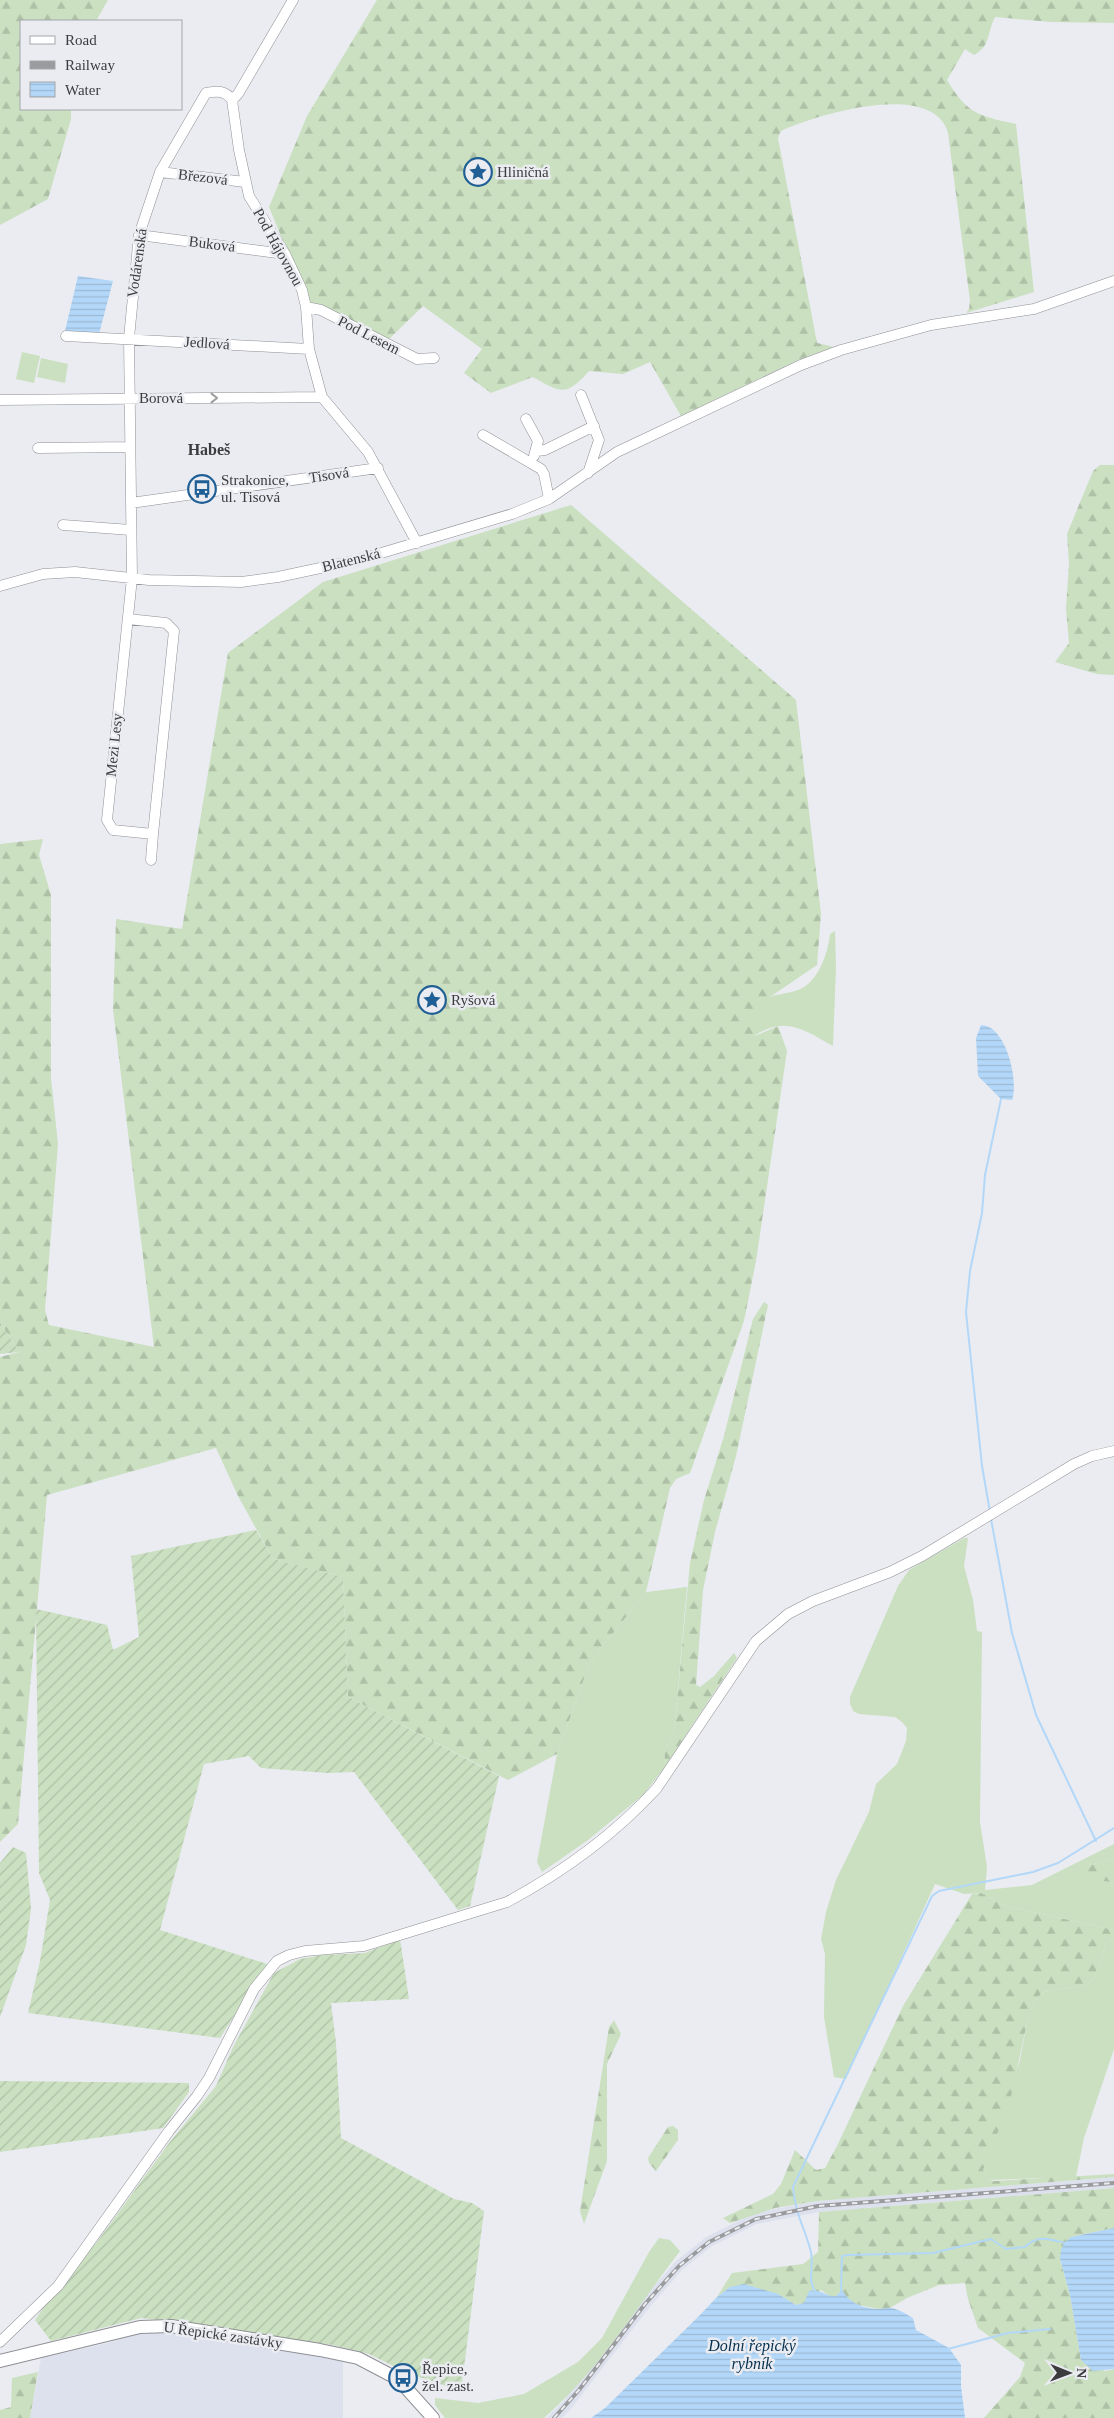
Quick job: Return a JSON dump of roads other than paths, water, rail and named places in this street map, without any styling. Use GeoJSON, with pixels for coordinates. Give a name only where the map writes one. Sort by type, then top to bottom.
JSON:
{"type":"FeatureCollection","features":[{"type":"Feature","properties":{"kind":"main road","name":"U Řepické zastávky"},"geometry":{"type":"LineString","coordinates":[[0,2361],[154,2325],[171,2326],[292,2345],[358,2358],[398,2379],[433,2418]]}},
{"type":"Feature","properties":{"kind":"street"},"geometry":{"type":"LineString","coordinates":[[232,100],[238,94],[293,0]]}},
{"type":"Feature","properties":{"kind":"street","name":"Vodárenská"},"geometry":{"type":"LineString","coordinates":[[132,578],[129,338],[139,234],[160,172],[206,93],[218,91],[227,94],[232,100]]}},
{"type":"Feature","properties":{"kind":"street","name":"Pod Hájovnou"},"geometry":{"type":"LineString","coordinates":[[232,100],[249,196],[285,254],[302,290],[306,307],[309,349],[322,398],[368,452],[417,543]]}},
{"type":"Feature","properties":{"kind":"street","name":"Březová"},"geometry":{"type":"LineString","coordinates":[[160,172],[245,182]]}},
{"type":"Feature","properties":{"kind":"street","name":"Buková"},"geometry":{"type":"LineString","coordinates":[[139,234],[285,254]]}},
{"type":"Feature","properties":{"kind":"street","name":"Blatenská"},"geometry":{"type":"LineString","coordinates":[[0,586],[43,574],[75,572],[132,578],[241,582],[278,578],[358,560],[512,514],[549,499],[617,452],[801,365],[841,350],[931,325],[1034,309],[1114,281]]}},
{"type":"Feature","properties":{"kind":"street","name":"Pod Lesem"},"geometry":{"type":"LineString","coordinates":[[306,307],[321,310],[417,358],[434,358]]}},
{"type":"Feature","properties":{"kind":"street","name":"Jedlová"},"geometry":{"type":"LineString","coordinates":[[66,336],[309,349]]}},
{"type":"Feature","properties":{"kind":"street"},"geometry":{"type":"LineString","coordinates":[[581,395],[599,440],[588,473]]}},
{"type":"Feature","properties":{"kind":"street","name":"Borová"},"geometry":{"type":"LineString","coordinates":[[0,400],[322,398]]}},
{"type":"Feature","properties":{"kind":"street"},"geometry":{"type":"LineString","coordinates":[[526,419],[538,441],[537,451],[531,462]]}},
{"type":"Feature","properties":{"kind":"street"},"geometry":{"type":"LineString","coordinates":[[537,451],[545,450],[594,426]]}},
{"type":"Feature","properties":{"kind":"street"},"geometry":{"type":"LineString","coordinates":[[483,435],[531,462],[544,474],[549,499]]}},
{"type":"Feature","properties":{"kind":"street"},"geometry":{"type":"LineString","coordinates":[[38,448],[130,447]]}},
{"type":"Feature","properties":{"kind":"street","name":"Tisová"},"geometry":{"type":"LineString","coordinates":[[131,503],[378,468]]}},
{"type":"Feature","properties":{"kind":"street"},"geometry":{"type":"LineString","coordinates":[[62,525],[131,530]]}},
{"type":"Feature","properties":{"kind":"street","name":"Mezi Lesy"},"geometry":{"type":"LineString","coordinates":[[132,578],[106,820],[113,830],[153,834]]}},
{"type":"Feature","properties":{"kind":"street"},"geometry":{"type":"LineString","coordinates":[[128,618],[166,623],[174,631],[151,860]]}},
{"type":"Feature","properties":{"kind":"street"},"geometry":{"type":"LineString","coordinates":[[0,2342],[58,2286],[209,2078],[254,1989],[277,1962],[289,1955],[304,1951],[364,1946],[507,1902],[526,1891],[597,1844],[638,1809],[657,1788],[756,1641],[788,1614],[813,1601],[890,1572],[922,1556],[1074,1464],[1092,1456],[1114,1451]]}},
{"type":"Feature","properties":{"kind":"water"},"geometry":{"type":"Polygon","coordinates":[[[78,276],[113,281],[99,334],[65,331],[78,276]]]}},
{"type":"Feature","properties":{"kind":"water"},"geometry":{"type":"Polygon","coordinates":[[[981,1025],[990,1027],[997,1034],[1009,1055],[1014,1080],[1012,1100],[1001,1099],[978,1076],[976,1038],[981,1025]]]}},
{"type":"Feature","properties":{"kind":"water"},"geometry":{"type":"Polygon","coordinates":[[[1114,2228],[1114,2369],[1093,2371],[1081,2360],[1070,2295],[1060,2259],[1061,2250],[1064,2243],[1071,2237],[1114,2228]]]}},
{"type":"Feature","properties":{"kind":"water","name":"Dolní řepický rybník"},"geometry":{"type":"Polygon","coordinates":[[[744,2284],[778,2294],[796,2305],[804,2303],[809,2291],[813,2290],[836,2296],[842,2290],[853,2302],[863,2306],[873,2309],[894,2309],[913,2318],[916,2330],[949,2348],[961,2365],[961,2386],[965,2418],[591,2418],[605,2408],[717,2297],[730,2287],[744,2284]]]}},
{"type":"Feature","properties":{"kind":"waterway"},"geometry":{"type":"LineString","coordinates":[[990,1512],[982,1466],[966,1312],[970,1271],[982,1213],[985,1175],[1001,1099]]}},
{"type":"Feature","properties":{"kind":"waterway"},"geometry":{"type":"LineString","coordinates":[[991,1519],[1012,1633],[1036,1715],[1096,1841]]}},
{"type":"Feature","properties":{"kind":"waterway"},"geometry":{"type":"LineString","coordinates":[[815,2291],[811,2281],[811,2252],[798,2213],[793,2187],[932,1896],[939,1891],[1033,1872],[1058,1863],[1114,1828]]}},
{"type":"Feature","properties":{"kind":"waterway"},"geometry":{"type":"LineString","coordinates":[[841,2292],[842,2256],[933,2253],[991,2239],[1006,2249],[1025,2247],[1034,2240],[1039,2239],[1049,2239],[1065,2243]]}},
{"type":"Feature","properties":{"kind":"waterway"},"geometry":{"type":"LineString","coordinates":[[948,2349],[1008,2333],[1050,2329]]}},
{"type":"Feature","properties":{"kind":"railway"},"geometry":{"type":"LineString","coordinates":[[554,2418],[579,2390],[645,2304],[679,2266],[709,2242],[756,2219],[818,2206],[1114,2183]]}},
{"type":"Feature","properties":{"kind":"place","name":"Hliničná"},"geometry":{"type":"Point","coordinates":[478,172]}},
{"type":"Feature","properties":{"kind":"place","name":"Strakonice, ul. Tisová"},"geometry":{"type":"Point","coordinates":[202,489]}},
{"type":"Feature","properties":{"kind":"place","name":"Ryšová"},"geometry":{"type":"Point","coordinates":[432,1000]}},
{"type":"Feature","properties":{"kind":"place","name":"Řepice, žel. zast."},"geometry":{"type":"Point","coordinates":[403,2378]}},
{"type":"Feature","properties":{"kind":"district","name":"Habeš"},"geometry":{"type":"Point","coordinates":[209,449]}}]}
